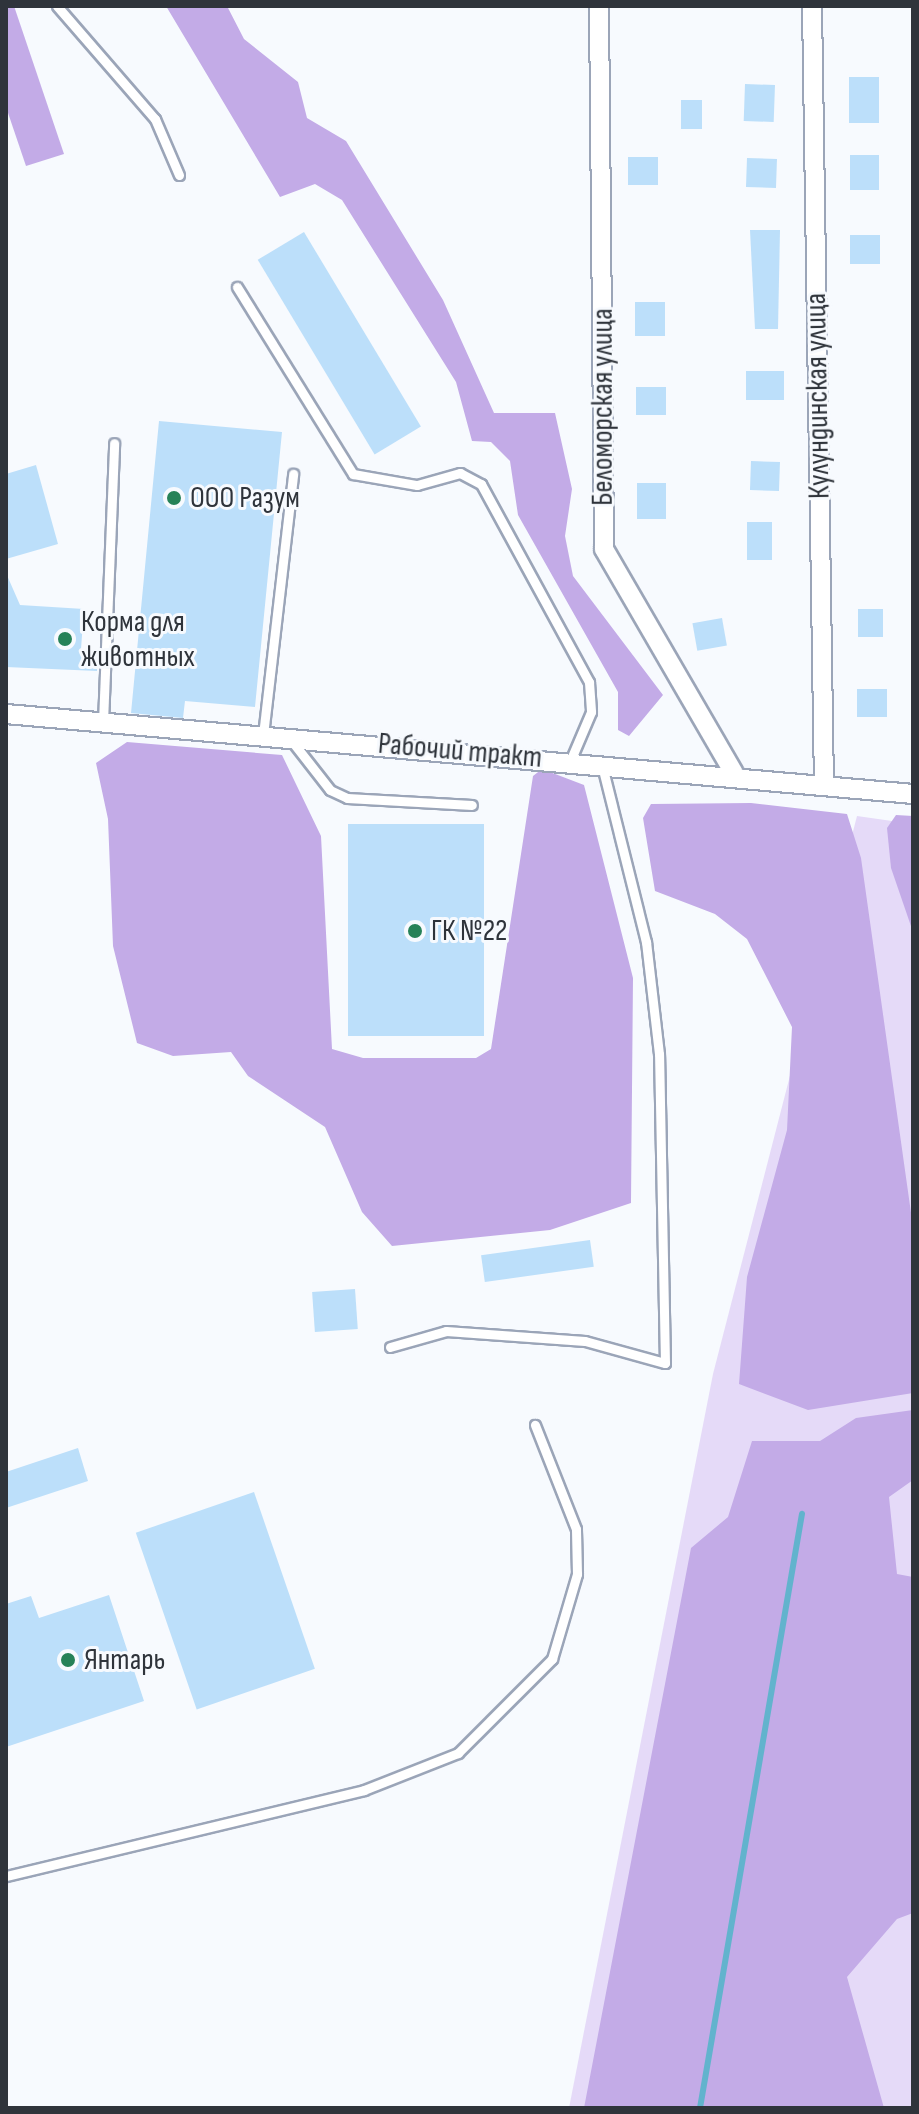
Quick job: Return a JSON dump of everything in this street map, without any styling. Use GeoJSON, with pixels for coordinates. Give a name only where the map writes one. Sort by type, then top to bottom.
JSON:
{"type":"FeatureCollection","features":[{"type":"Feature","properties":{"kind":"street","name":"Беломорская улица"},"geometry":{"type":"LineString","coordinates":[[599,6],[604,549],[734,773]]}},
{"type":"Feature","properties":{"kind":"street","name":"Кулундинская улица"},"geometry":{"type":"LineString","coordinates":[[812,6],[824,786]]}},
{"type":"Feature","properties":{"kind":"street","name":"Рабочий тракт"},"geometry":{"type":"LineString","coordinates":[[6,714],[734,773],[824,786],[913,794]]}},
{"type":"Feature","properties":{"kind":"lane"},"geometry":{"type":"LineString","coordinates":[[57,6],[155,119],[179,175]]}},
{"type":"Feature","properties":{"kind":"lane"},"geometry":{"type":"LineString","coordinates":[[237,287],[353,474],[417,485],[460,473],[481,484],[589,682],[591,712],[571,759]]}},
{"type":"Feature","properties":{"kind":"lane"},"geometry":{"type":"LineString","coordinates":[[103,722],[114,443]]}},
{"type":"Feature","properties":{"kind":"lane"},"geometry":{"type":"LineString","coordinates":[[263,735],[293,474]]}},
{"type":"Feature","properties":{"kind":"lane"},"geometry":{"type":"LineString","coordinates":[[289,737],[330,790],[347,798],[472,805]]}},
{"type":"Feature","properties":{"kind":"lane"},"geometry":{"type":"LineString","coordinates":[[390,1347],[446,1331],[585,1341],[665,1363],[659,1054],[646,942],[601,762]]}},
{"type":"Feature","properties":{"kind":"lane"},"geometry":{"type":"LineString","coordinates":[[6,1876],[364,1790],[458,1753],[552,1659],[577,1574],[576,1529],[535,1425]]}},
{"type":"Feature","properties":{"kind":"shaded area"},"geometry":{"type":"Polygon","coordinates":[[[6,6],[14,6],[64,154],[26,166],[6,107],[6,6]]]}},
{"type":"Feature","properties":{"kind":"shaded area"},"geometry":{"type":"Polygon","coordinates":[[[166,6],[227,6],[244,39],[298,82],[307,118],[346,141],[443,300],[494,413],[555,413],[572,489],[565,536],[573,576],[663,695],[629,736],[618,730],[618,692],[518,515],[510,461],[491,442],[472,441],[456,382],[342,200],[315,184],[280,197],[166,6]]]}},
{"type":"Feature","properties":{"kind":"shaded area"},"geometry":{"type":"Polygon","coordinates":[[[127,742],[282,755],[321,836],[332,1049],[363,1058],[476,1058],[491,1049],[533,776],[542,769],[584,785],[633,978],[631,1203],[550,1230],[392,1246],[362,1212],[325,1127],[248,1076],[231,1052],[173,1056],[137,1043],[113,946],[108,819],[96,763],[127,742]]]}},
{"type":"Feature","properties":{"kind":"shaded area"},"geometry":{"type":"Polygon","coordinates":[[[751,803],[847,814],[861,858],[913,1227],[913,1393],[808,1410],[739,1384],[747,1277],[787,1130],[792,1027],[747,939],[715,914],[655,891],[643,818],[651,804],[751,803]]]}},
{"type":"Feature","properties":{"kind":"shaded area"},"geometry":{"type":"Polygon","coordinates":[[[896,815],[913,816],[913,932],[891,868],[887,828],[896,815]]]}},
{"type":"Feature","properties":{"kind":"shaded area"},"geometry":{"type":"Polygon","coordinates":[[[857,816],[913,824],[913,2108],[569,2108],[713,1374],[857,816]]]}},
{"type":"Feature","properties":{"kind":"shaded area"},"geometry":{"type":"Polygon","coordinates":[[[913,1410],[913,1480],[889,1497],[897,1574],[913,1577],[913,1913],[897,1919],[847,1977],[884,2108],[584,2108],[691,1548],[728,1517],[752,1441],[820,1441],[856,1418],[913,1410]]]}},
{"type":"Feature","properties":{"kind":"building"},"geometry":{"type":"Polygon","coordinates":[[[849,77],[879,77],[879,123],[849,123],[849,77]]]}},
{"type":"Feature","properties":{"kind":"building"},"geometry":{"type":"Polygon","coordinates":[[[745,84],[775,85],[774,122],[744,121],[745,84]]]}},
{"type":"Feature","properties":{"kind":"building"},"geometry":{"type":"Polygon","coordinates":[[[681,100],[702,100],[702,129],[681,129],[681,100]]]}},
{"type":"Feature","properties":{"kind":"building"},"geometry":{"type":"Polygon","coordinates":[[[850,155],[879,155],[879,190],[850,190],[850,155]]]}},
{"type":"Feature","properties":{"kind":"building"},"geometry":{"type":"Polygon","coordinates":[[[628,157],[658,157],[658,185],[628,185],[628,157]]]}},
{"type":"Feature","properties":{"kind":"building"},"geometry":{"type":"Polygon","coordinates":[[[747,158],[777,159],[776,188],[746,187],[747,158]]]}},
{"type":"Feature","properties":{"kind":"building"},"geometry":{"type":"Polygon","coordinates":[[[750,230],[780,230],[778,329],[755,329],[750,230]]]}},
{"type":"Feature","properties":{"kind":"building"},"geometry":{"type":"Polygon","coordinates":[[[304,232],[421,427],[375,454],[258,260],[304,232]]]}},
{"type":"Feature","properties":{"kind":"building"},"geometry":{"type":"Polygon","coordinates":[[[850,235],[880,235],[880,264],[850,264],[850,235]]]}},
{"type":"Feature","properties":{"kind":"building"},"geometry":{"type":"Polygon","coordinates":[[[635,302],[665,302],[665,336],[635,336],[635,302]]]}},
{"type":"Feature","properties":{"kind":"building"},"geometry":{"type":"Polygon","coordinates":[[[746,371],[784,371],[784,400],[746,400],[746,371]]]}},
{"type":"Feature","properties":{"kind":"building"},"geometry":{"type":"Polygon","coordinates":[[[636,387],[666,387],[666,415],[636,415],[636,387]]]}},
{"type":"Feature","properties":{"kind":"building"},"geometry":{"type":"Polygon","coordinates":[[[159,421],[282,432],[255,707],[185,701],[183,718],[131,713],[159,421]]]}},
{"type":"Feature","properties":{"kind":"building"},"geometry":{"type":"Polygon","coordinates":[[[751,461],[780,462],[779,491],[750,490],[751,461]]]}},
{"type":"Feature","properties":{"kind":"building"},"geometry":{"type":"Polygon","coordinates":[[[36,465],[58,544],[6,559],[6,474],[36,465]]]}},
{"type":"Feature","properties":{"kind":"building"},"geometry":{"type":"Polygon","coordinates":[[[637,483],[666,483],[666,519],[637,519],[637,483]]]}},
{"type":"Feature","properties":{"kind":"building"},"geometry":{"type":"Polygon","coordinates":[[[747,522],[772,522],[772,560],[747,560],[747,522]]]}},
{"type":"Feature","properties":{"kind":"building"},"geometry":{"type":"Polygon","coordinates":[[[6,573],[20,605],[84,609],[81,649],[98,650],[97,671],[6,667],[6,573]]]}},
{"type":"Feature","properties":{"kind":"building"},"geometry":{"type":"Polygon","coordinates":[[[858,609],[883,609],[883,637],[858,637],[858,609]]]}},
{"type":"Feature","properties":{"kind":"building"},"geometry":{"type":"Polygon","coordinates":[[[722,618],[727,646],[697,651],[692,623],[722,618]]]}},
{"type":"Feature","properties":{"kind":"building"},"geometry":{"type":"Polygon","coordinates":[[[857,689],[887,689],[887,717],[857,717],[857,689]]]}},
{"type":"Feature","properties":{"kind":"building","name":"ГК №22"},"geometry":{"type":"Polygon","coordinates":[[[348,824],[484,824],[484,1036],[348,1036],[348,824]]]}},
{"type":"Feature","properties":{"kind":"building"},"geometry":{"type":"Polygon","coordinates":[[[590,1240],[594,1267],[485,1282],[481,1255],[590,1240]]]}},
{"type":"Feature","properties":{"kind":"building"},"geometry":{"type":"Polygon","coordinates":[[[355,1289],[358,1329],[315,1332],[312,1292],[355,1289]]]}},
{"type":"Feature","properties":{"kind":"building"},"geometry":{"type":"Polygon","coordinates":[[[78,1448],[88,1481],[6,1508],[6,1472],[78,1448]]]}},
{"type":"Feature","properties":{"kind":"building"},"geometry":{"type":"Polygon","coordinates":[[[254,1492],[315,1669],[197,1710],[136,1533],[254,1492]]]}},
{"type":"Feature","properties":{"kind":"building","name":"Янтарь"},"geometry":{"type":"Polygon","coordinates":[[[109,1595],[144,1701],[6,1747],[6,1604],[31,1596],[39,1618],[109,1595]]]}},
{"type":"Feature","properties":{"kind":"waterway"},"geometry":{"type":"LineString","coordinates":[[700,2108],[802,1514]]}},
{"type":"Feature","properties":{"kind":"place","name":"ООО Разум"},"geometry":{"type":"Point","coordinates":[174,498]}},
{"type":"Feature","properties":{"kind":"place","name":"Корма для животных"},"geometry":{"type":"Point","coordinates":[65,639]}},
{"type":"Feature","properties":{"kind":"place","name":"ГК №22"},"geometry":{"type":"Point","coordinates":[415,931]}},
{"type":"Feature","properties":{"kind":"place","name":"Янтарь"},"geometry":{"type":"Point","coordinates":[68,1660]}}]}
